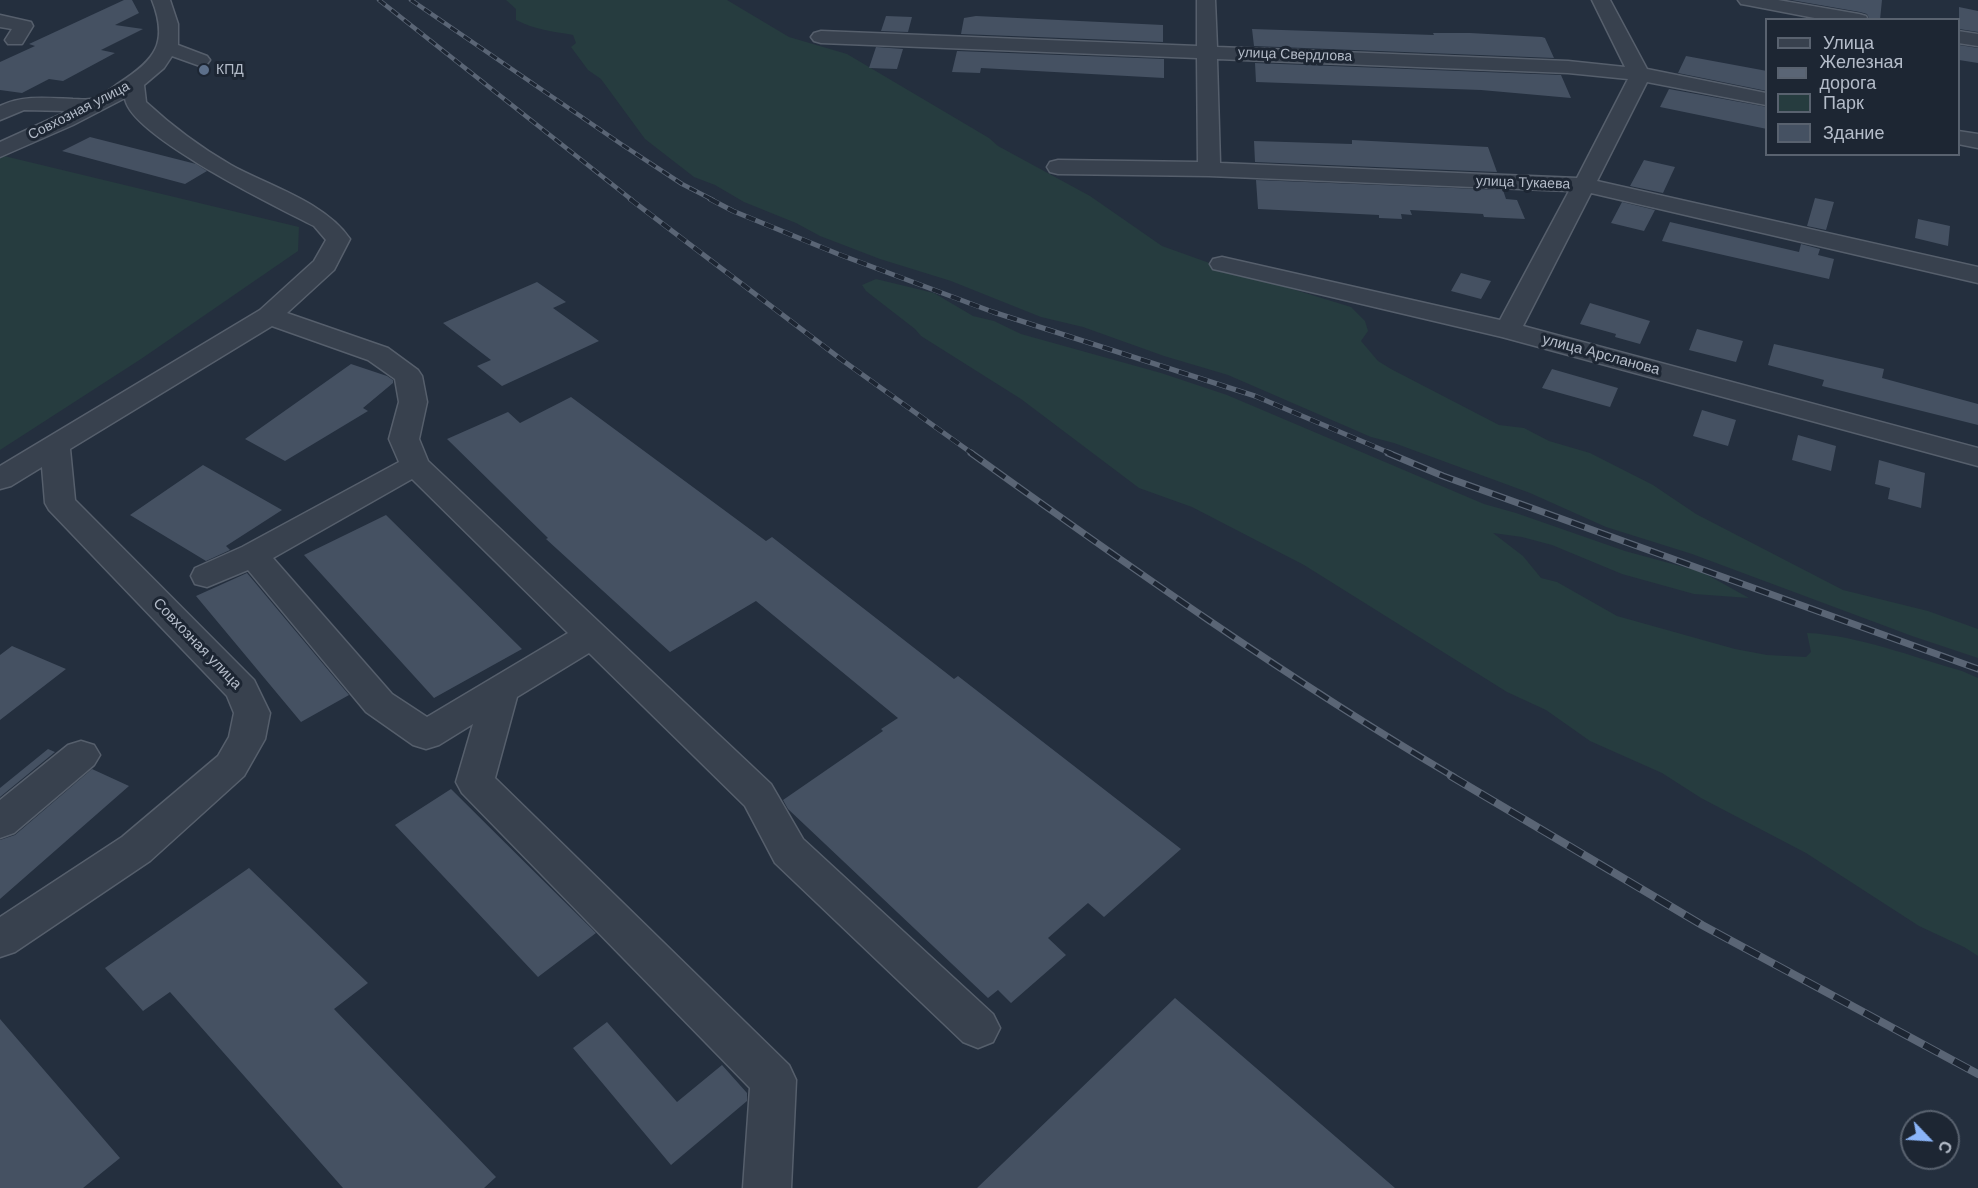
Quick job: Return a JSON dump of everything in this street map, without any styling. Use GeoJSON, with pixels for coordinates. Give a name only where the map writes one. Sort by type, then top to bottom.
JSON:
{"type":"FeatureCollection","features":[{"type":"Feature","properties":{"kind":"street"},"geometry":{"type":"LineString","coordinates":[[161,0],[169,23],[168,48],[200,60]]}},
{"type":"Feature","properties":{"kind":"street"},"geometry":{"type":"LineString","coordinates":[[1206,0],[1209,169]]}},
{"type":"Feature","properties":{"kind":"street"},"geometry":{"type":"LineString","coordinates":[[1508,330],[1635,88],[1639,74],[1601,0]]}},
{"type":"Feature","properties":{"kind":"street"},"geometry":{"type":"LineString","coordinates":[[1747,0],[1848,18]]}},
{"type":"Feature","properties":{"kind":"street"},"geometry":{"type":"LineString","coordinates":[[1,10],[24,26],[15,40]]}},
{"type":"Feature","properties":{"kind":"street","name":"улица Свердлова"},"geometry":{"type":"LineString","coordinates":[[821,37],[1568,67],[1639,74],[1765,99]]}},
{"type":"Feature","properties":{"kind":"street"},"geometry":{"type":"LineString","coordinates":[[1960,37],[1978,40]]}},
{"type":"Feature","properties":{"kind":"street","name":"Совхозная улица"},"geometry":{"type":"LineString","coordinates":[[0,150],[95,105],[134,83],[158,63],[168,48]]}},
{"type":"Feature","properties":{"kind":"street"},"geometry":{"type":"LineString","coordinates":[[0,478],[269,316],[325,265],[338,239],[322,221],[222,168],[168,134],[136,104],[134,83]]}},
{"type":"Feature","properties":{"kind":"street"},"geometry":{"type":"LineString","coordinates":[[0,114],[21,104],[95,105]]}},
{"type":"Feature","properties":{"kind":"street"},"geometry":{"type":"LineString","coordinates":[[1960,137],[1978,141]]}},
{"type":"Feature","properties":{"kind":"street","name":"улица Тукаева"},"geometry":{"type":"LineString","coordinates":[[1058,167],[1209,169],[1584,185],[1978,274]]}},
{"type":"Feature","properties":{"kind":"street","name":"улица Арсланова"},"geometry":{"type":"LineString","coordinates":[[1222,264],[1508,330],[1978,457]]}},
{"type":"Feature","properties":{"kind":"street"},"geometry":{"type":"LineString","coordinates":[[269,316],[378,354],[408,376],[413,402],[404,439],[415,465],[758,795],[789,851],[978,1028]]}},
{"type":"Feature","properties":{"kind":"street","name":"Совхозная улица"},"geometry":{"type":"LineString","coordinates":[[0,939],[136,849],[205,791],[231,766],[247,739],[252,713],[242,689],[60,503],[55,444]]}},
{"type":"Feature","properties":{"kind":"street"},"geometry":{"type":"LineString","coordinates":[[207,576],[253,555],[415,465]]}},
{"type":"Feature","properties":{"kind":"street"},"geometry":{"type":"LineString","coordinates":[[253,555],[379,703],[426,735],[591,635]]}},
{"type":"Feature","properties":{"kind":"street"},"geometry":{"type":"LineString","coordinates":[[501,690],[475,782],[773,1080],[767,1188]]}},
{"type":"Feature","properties":{"kind":"street"},"geometry":{"type":"LineString","coordinates":[[0,822],[81,755]]}},
{"type":"Feature","properties":{"kind":"green space"},"geometry":{"type":"Polygon","coordinates":[[[506,0],[727,0],[789,37],[847,54],[989,138],[998,146],[1090,196],[1162,246],[1229,270],[1262,278],[1351,307],[1365,321],[1368,331],[1361,341],[1378,361],[1499,425],[1524,428],[1549,441],[1590,453],[1653,485],[1696,514],[1843,590],[1928,611],[1978,629],[1978,658],[1912,636],[1692,554],[1606,527],[1530,493],[1394,443],[1371,437],[1228,375],[1164,356],[1083,327],[1041,317],[951,281],[880,259],[820,236],[694,177],[645,139],[601,79],[588,70],[571,47],[576,43],[573,35],[537,28],[516,20],[516,9],[506,0]]]}},
{"type":"Feature","properties":{"kind":"green space"},"geometry":{"type":"Polygon","coordinates":[[[0,155],[299,227],[298,251],[141,359],[0,450],[0,155]]]}},
{"type":"Feature","properties":{"kind":"green space"},"geometry":{"type":"Polygon","coordinates":[[[876,279],[934,293],[973,316],[994,321],[1021,334],[1161,373],[1227,395],[1484,504],[1625,551],[1702,572],[1749,598],[1694,594],[1622,574],[1552,545],[1522,537],[1493,533],[1523,556],[1541,578],[1557,582],[1617,616],[1735,649],[1767,655],[1806,657],[1811,652],[1807,633],[1845,638],[1905,653],[1978,678],[1978,956],[1919,926],[1806,853],[1701,798],[1662,773],[1590,741],[1546,710],[1507,692],[1304,565],[1192,507],[1139,488],[1021,399],[921,336],[866,291],[862,285],[876,279]]]}},
{"type":"Feature","properties":{"kind":"building"},"geometry":{"type":"Polygon","coordinates":[[[124,0],[132,0],[139,13],[115,25],[143,29],[101,50],[115,53],[63,81],[49,79],[22,93],[0,90],[0,62],[35,46],[29,44],[124,0]]]}},
{"type":"Feature","properties":{"kind":"building"},"geometry":{"type":"Polygon","coordinates":[[[1791,0],[1882,0],[1880,18],[1869,18],[1867,14],[1791,0]]]}},
{"type":"Feature","properties":{"kind":"building"},"geometry":{"type":"Polygon","coordinates":[[[1959,7],[1978,11],[1978,32],[1960,29],[1959,7]]]}},
{"type":"Feature","properties":{"kind":"building"},"geometry":{"type":"Polygon","coordinates":[[[886,16],[912,17],[908,32],[881,31],[886,16]]]}},
{"type":"Feature","properties":{"kind":"building"},"geometry":{"type":"Polygon","coordinates":[[[976,16],[1163,25],[1163,42],[961,34],[964,18],[976,16]]]}},
{"type":"Feature","properties":{"kind":"building"},"geometry":{"type":"Polygon","coordinates":[[[1252,29],[1434,35],[1433,33],[1470,33],[1542,37],[1545,38],[1554,58],[1254,46],[1252,29]]]}},
{"type":"Feature","properties":{"kind":"building"},"geometry":{"type":"Polygon","coordinates":[[[1960,45],[1978,48],[1978,63],[1960,60],[1960,45]]]}},
{"type":"Feature","properties":{"kind":"building"},"geometry":{"type":"Polygon","coordinates":[[[876,47],[903,49],[897,69],[869,68],[876,47]]]}},
{"type":"Feature","properties":{"kind":"building"},"geometry":{"type":"Polygon","coordinates":[[[957,51],[1164,59],[1164,78],[981,68],[980,73],[952,72],[957,51]]]}},
{"type":"Feature","properties":{"kind":"building"},"geometry":{"type":"Polygon","coordinates":[[[1686,56],[1765,71],[1765,91],[1678,73],[1686,56]]]}},
{"type":"Feature","properties":{"kind":"building"},"geometry":{"type":"Polygon","coordinates":[[[1255,63],[1561,75],[1571,98],[1481,90],[1256,82],[1255,63]]]}},
{"type":"Feature","properties":{"kind":"building"},"geometry":{"type":"Polygon","coordinates":[[[1669,89],[1765,107],[1765,129],[1660,107],[1669,89]]]}},
{"type":"Feature","properties":{"kind":"building"},"geometry":{"type":"Polygon","coordinates":[[[90,137],[196,164],[207,171],[185,184],[62,151],[90,137]]]}},
{"type":"Feature","properties":{"kind":"building"},"geometry":{"type":"Polygon","coordinates":[[[1352,140],[1488,147],[1497,172],[1255,162],[1254,141],[1352,144],[1352,140]]]}},
{"type":"Feature","properties":{"kind":"building"},"geometry":{"type":"Polygon","coordinates":[[[1644,160],[1675,167],[1663,193],[1630,186],[1644,160]]]}},
{"type":"Feature","properties":{"kind":"building"},"geometry":{"type":"Polygon","coordinates":[[[1256,180],[1503,190],[1506,199],[1517,200],[1525,219],[1410,210],[1412,215],[1401,214],[1402,219],[1379,218],[1379,215],[1258,209],[1256,180]]]}},
{"type":"Feature","properties":{"kind":"building"},"geometry":{"type":"Polygon","coordinates":[[[1815,198],[1834,202],[1826,230],[1807,226],[1815,198]]]}},
{"type":"Feature","properties":{"kind":"building"},"geometry":{"type":"Polygon","coordinates":[[[1622,202],[1655,210],[1644,231],[1611,223],[1622,202]]]}},
{"type":"Feature","properties":{"kind":"building"},"geometry":{"type":"Polygon","coordinates":[[[1918,219],[1950,226],[1948,246],[1915,238],[1918,219]]]}},
{"type":"Feature","properties":{"kind":"building"},"geometry":{"type":"Polygon","coordinates":[[[1670,222],[1799,252],[1801,244],[1820,249],[1818,255],[1834,259],[1829,279],[1662,241],[1670,222]]]}},
{"type":"Feature","properties":{"kind":"building"},"geometry":{"type":"Polygon","coordinates":[[[1461,273],[1491,281],[1481,299],[1451,291],[1461,273]]]}},
{"type":"Feature","properties":{"kind":"building"},"geometry":{"type":"Polygon","coordinates":[[[537,282],[566,302],[553,308],[599,341],[502,386],[477,366],[491,360],[443,323],[537,282]]]}},
{"type":"Feature","properties":{"kind":"building"},"geometry":{"type":"Polygon","coordinates":[[[1590,303],[1650,321],[1640,344],[1615,337],[1616,334],[1580,324],[1590,303]]]}},
{"type":"Feature","properties":{"kind":"building"},"geometry":{"type":"Polygon","coordinates":[[[1697,329],[1743,341],[1736,362],[1689,350],[1697,329]]]}},
{"type":"Feature","properties":{"kind":"building"},"geometry":{"type":"Polygon","coordinates":[[[1774,344],[1884,369],[1882,378],[1978,404],[1978,425],[1822,386],[1824,380],[1768,365],[1774,344]]]}},
{"type":"Feature","properties":{"kind":"building"},"geometry":{"type":"Polygon","coordinates":[[[351,364],[393,380],[393,383],[363,408],[368,411],[285,461],[245,439],[351,364]]]}},
{"type":"Feature","properties":{"kind":"building"},"geometry":{"type":"Polygon","coordinates":[[[1552,369],[1618,388],[1610,407],[1542,388],[1552,369]]]}},
{"type":"Feature","properties":{"kind":"building"},"geometry":{"type":"Polygon","coordinates":[[[571,397],[766,541],[772,537],[954,679],[958,676],[1181,849],[1104,917],[1088,903],[1048,938],[1066,955],[1011,1003],[998,990],[988,998],[788,809],[783,800],[883,731],[881,729],[898,718],[756,601],[670,652],[546,539],[548,538],[447,439],[508,412],[520,423],[571,397]]]}},
{"type":"Feature","properties":{"kind":"building"},"geometry":{"type":"Polygon","coordinates":[[[1702,410],[1736,420],[1728,446],[1693,436],[1702,410]]]}},
{"type":"Feature","properties":{"kind":"building"},"geometry":{"type":"Polygon","coordinates":[[[1798,435],[1836,446],[1831,471],[1792,460],[1798,435]]]}},
{"type":"Feature","properties":{"kind":"building"},"geometry":{"type":"Polygon","coordinates":[[[1879,460],[1925,473],[1921,508],[1888,499],[1890,488],[1875,484],[1879,460]]]}},
{"type":"Feature","properties":{"kind":"building"},"geometry":{"type":"Polygon","coordinates":[[[203,465],[282,510],[226,546],[230,550],[206,561],[130,515],[203,465]]]}},
{"type":"Feature","properties":{"kind":"building"},"geometry":{"type":"Polygon","coordinates":[[[386,515],[522,649],[434,698],[304,555],[386,515]]]}},
{"type":"Feature","properties":{"kind":"building"},"geometry":{"type":"Polygon","coordinates":[[[247,573],[349,695],[301,722],[196,596],[247,573]]]}},
{"type":"Feature","properties":{"kind":"building"},"geometry":{"type":"Polygon","coordinates":[[[12,646],[66,669],[0,720],[0,655],[12,646]]]}},
{"type":"Feature","properties":{"kind":"building"},"geometry":{"type":"Polygon","coordinates":[[[48,749],[55,752],[0,797],[0,788],[48,749]]]}},
{"type":"Feature","properties":{"kind":"building"},"geometry":{"type":"Polygon","coordinates":[[[92,769],[129,786],[0,899],[0,840],[15,835],[92,769]]]}},
{"type":"Feature","properties":{"kind":"building"},"geometry":{"type":"Polygon","coordinates":[[[451,789],[596,933],[538,977],[395,825],[451,789]]]}},
{"type":"Feature","properties":{"kind":"building"},"geometry":{"type":"Polygon","coordinates":[[[249,868],[368,983],[334,1009],[496,1177],[484,1188],[343,1188],[170,992],[143,1011],[105,968],[249,868]]]}},
{"type":"Feature","properties":{"kind":"building"},"geometry":{"type":"Polygon","coordinates":[[[1175,998],[1395,1188],[977,1188],[1175,998]]]}},
{"type":"Feature","properties":{"kind":"building"},"geometry":{"type":"Polygon","coordinates":[[[0,1019],[120,1158],[83,1188],[0,1188],[0,1019]]]}},
{"type":"Feature","properties":{"kind":"building"},"geometry":{"type":"Polygon","coordinates":[[[607,1022],[677,1102],[722,1065],[747,1093],[747,1101],[671,1165],[573,1048],[607,1022]]]}},
{"type":"Feature","properties":{"kind":"railway"},"geometry":{"type":"LineString","coordinates":[[379,0],[632,200]]}},
{"type":"Feature","properties":{"kind":"railway"},"geometry":{"type":"LineString","coordinates":[[411,0],[621,144],[682,184],[713,200]]}},
{"type":"Feature","properties":{"kind":"railway"},"geometry":{"type":"LineString","coordinates":[[630,199],[842,360],[973,454]]}},
{"type":"Feature","properties":{"kind":"railway"},"geometry":{"type":"LineString","coordinates":[[710,199],[733,211],[838,254],[993,312],[1255,396],[1392,454]]}},
{"type":"Feature","properties":{"kind":"railway"},"geometry":{"type":"LineString","coordinates":[[971,453],[1269,661],[1454,777]]}},
{"type":"Feature","properties":{"kind":"railway"},"geometry":{"type":"LineString","coordinates":[[1388,453],[1443,476],[1978,669]]}},
{"type":"Feature","properties":{"kind":"railway"},"geometry":{"type":"LineString","coordinates":[[1451,776],[1702,925],[1978,1074]]}},
{"type":"Feature","properties":{"kind":"place","name":"КПД"},"geometry":{"type":"Point","coordinates":[204,70]}}]}
